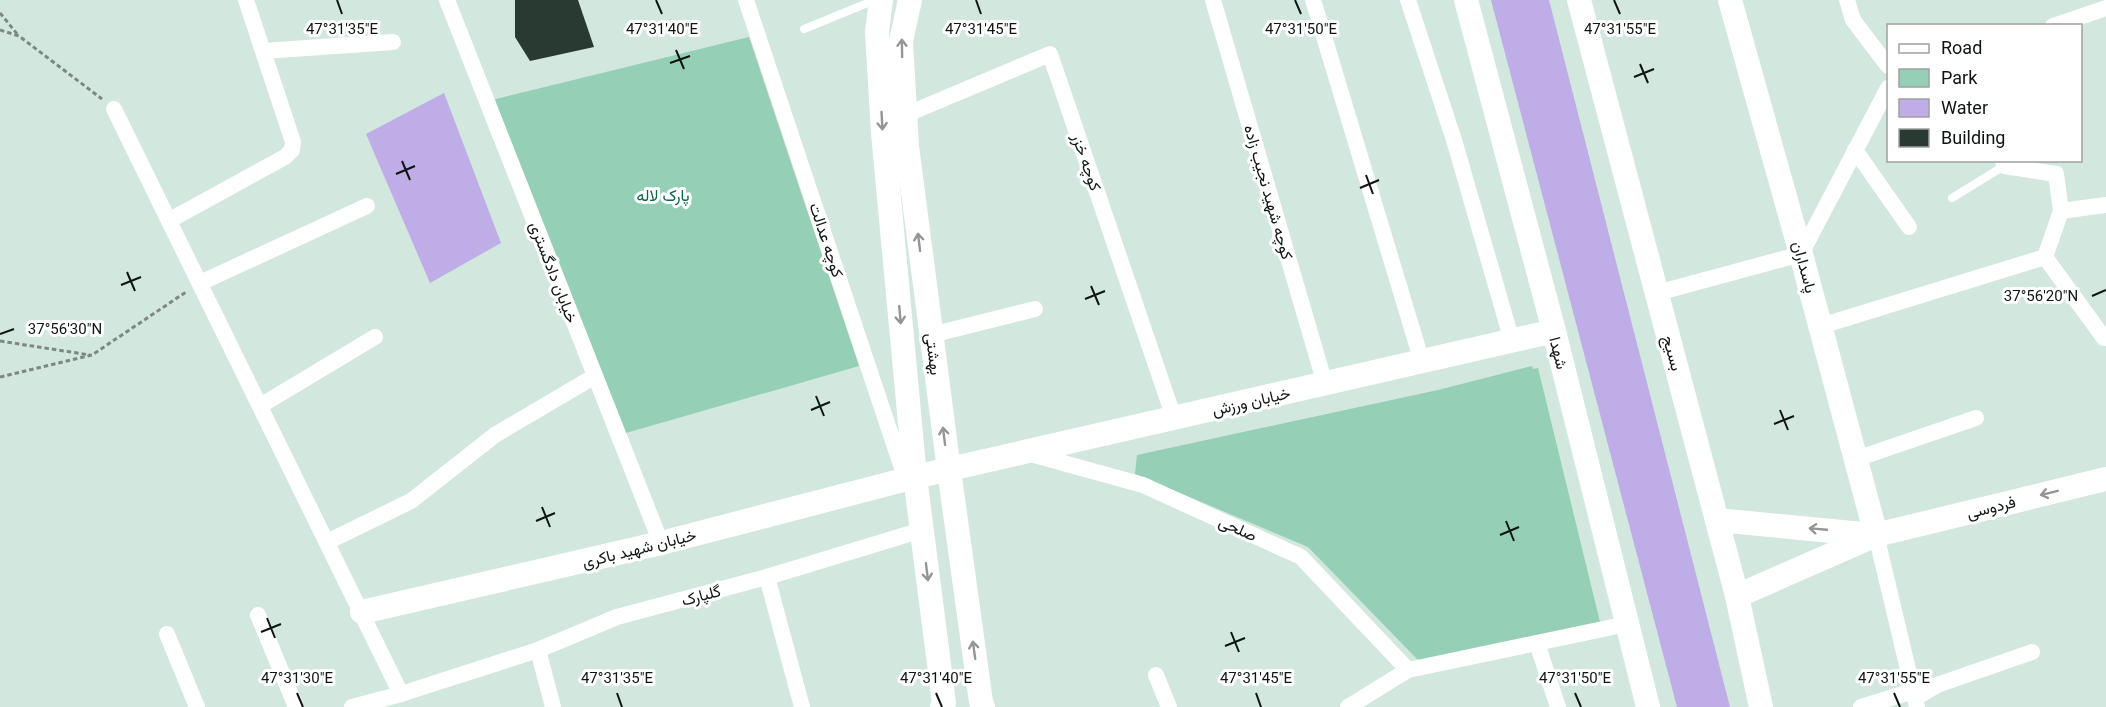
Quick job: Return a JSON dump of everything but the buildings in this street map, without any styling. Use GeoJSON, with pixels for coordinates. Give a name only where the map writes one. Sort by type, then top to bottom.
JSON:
{"type":"FeatureCollection","features":[{"type":"Feature","properties":{"kind":"street"},"geometry":{"type":"LineString","coordinates":[[170,220],[285,157],[292,150],[293,142],[246,0]]}},
{"type":"Feature","properties":{"kind":"street","name":"خیابان دادگستری"},"geometry":{"type":"LineString","coordinates":[[447,0],[661,543]]}},
{"type":"Feature","properties":{"kind":"street","name":"کوچه عدالت"},"geometry":{"type":"LineString","coordinates":[[746,0],[911,478]]}},
{"type":"Feature","properties":{"kind":"street","name":"بهشتی"},"geometry":{"type":"LineString","coordinates":[[881,0],[878,32],[883,133],[911,478],[922,530],[944,703],[942,707]]}},
{"type":"Feature","properties":{"kind":"street","name":"بهشتی"},"geometry":{"type":"LineString","coordinates":[[910,0],[902,40],[907,146],[949,470],[983,707]]}},
{"type":"Feature","properties":{"kind":"street","name":"کوچه شهید نجیب زاده"},"geometry":{"type":"LineString","coordinates":[[1213,0],[1325,384]]}},
{"type":"Feature","properties":{"kind":"street"},"geometry":{"type":"LineString","coordinates":[[1313,0],[1422,362]]}},
{"type":"Feature","properties":{"kind":"street"},"geometry":{"type":"LineString","coordinates":[[1408,0],[1454,140],[1512,341]]}},
{"type":"Feature","properties":{"kind":"street","name":"شهدا"},"geometry":{"type":"LineString","coordinates":[[1466,0],[1554,331],[1648,707]]}},
{"type":"Feature","properties":{"kind":"street","name":"بسیج"},"geometry":{"type":"LineString","coordinates":[[1579,0],[1737,596],[1761,707]]}},
{"type":"Feature","properties":{"kind":"street","name":"پاسداران"},"geometry":{"type":"LineString","coordinates":[[1730,0],[1802,254],[1876,535]]}},
{"type":"Feature","properties":{"kind":"street"},"geometry":{"type":"LineString","coordinates":[[1847,0],[1853,20],[1887,65]]}},
{"type":"Feature","properties":{"kind":"street"},"geometry":{"type":"LineString","coordinates":[[2057,24],[2088,7],[2106,8]]}},
{"type":"Feature","properties":{"kind":"street"},"geometry":{"type":"LineString","coordinates":[[264,51],[393,42]]}},
{"type":"Feature","properties":{"kind":"street","name":"کوچه خزر"},"geometry":{"type":"LineString","coordinates":[[905,115],[1050,54],[1174,418]]}},
{"type":"Feature","properties":{"kind":"street"},"geometry":{"type":"LineString","coordinates":[[1657,293],[1802,254],[1887,90]]}},
{"type":"Feature","properties":{"kind":"street"},"geometry":{"type":"LineString","coordinates":[[114,109],[401,694]]}},
{"type":"Feature","properties":{"kind":"street"},"geometry":{"type":"LineString","coordinates":[[1856,150],[1909,227]]}},
{"type":"Feature","properties":{"kind":"street"},"geometry":{"type":"LineString","coordinates":[[2004,163],[2056,174],[2061,211],[2045,257]]}},
{"type":"Feature","properties":{"kind":"street"},"geometry":{"type":"LineString","coordinates":[[2061,211],[2106,205]]}},
{"type":"Feature","properties":{"kind":"street"},"geometry":{"type":"LineString","coordinates":[[200,283],[367,206]]}},
{"type":"Feature","properties":{"kind":"street"},"geometry":{"type":"LineString","coordinates":[[1821,326],[2045,257]]}},
{"type":"Feature","properties":{"kind":"street"},"geometry":{"type":"LineString","coordinates":[[2045,257],[2106,338]]}},
{"type":"Feature","properties":{"kind":"street"},"geometry":{"type":"LineString","coordinates":[[931,335],[1035,309]]}},
{"type":"Feature","properties":{"kind":"street","name":"خیابان ورزش"},"geometry":{"type":"LineString","coordinates":[[949,470],[1554,331]]}},
{"type":"Feature","properties":{"kind":"street"},"geometry":{"type":"LineString","coordinates":[[260,406],[375,337]]}},
{"type":"Feature","properties":{"kind":"street"},"geometry":{"type":"LineString","coordinates":[[327,542],[411,501],[495,435],[590,379]]}},
{"type":"Feature","properties":{"kind":"street"},"geometry":{"type":"LineString","coordinates":[[1856,459],[1976,418]]}},
{"type":"Feature","properties":{"kind":"street","name":"صلحی"},"geometry":{"type":"LineString","coordinates":[[1026,453],[1143,485],[1301,557],[1408,670]]}},
{"type":"Feature","properties":{"kind":"street","name":"خیابان شهید باکری"},"geometry":{"type":"LineString","coordinates":[[362,612],[661,543],[949,470]]}},
{"type":"Feature","properties":{"kind":"street","name":"فردوسی"},"geometry":{"type":"LineString","coordinates":[[1876,535],[2106,479]]}},
{"type":"Feature","properties":{"kind":"street"},"geometry":{"type":"LineString","coordinates":[[1717,520],[1876,535]]}},
{"type":"Feature","properties":{"kind":"street","name":"گلپارک"},"geometry":{"type":"LineString","coordinates":[[352,707],[401,694],[538,650],[617,617],[767,578],[922,530]]}},
{"type":"Feature","properties":{"kind":"street"},"geometry":{"type":"LineString","coordinates":[[1737,596],[1876,535]]}},
{"type":"Feature","properties":{"kind":"street"},"geometry":{"type":"LineString","coordinates":[[1876,535],[1915,699]]}},
{"type":"Feature","properties":{"kind":"street"},"geometry":{"type":"LineString","coordinates":[[767,578],[802,707]]}},
{"type":"Feature","properties":{"kind":"street"},"geometry":{"type":"LineString","coordinates":[[258,615],[296,707]]}},
{"type":"Feature","properties":{"kind":"street"},"geometry":{"type":"LineString","coordinates":[[1348,707],[1408,670],[1627,624]]}},
{"type":"Feature","properties":{"kind":"street"},"geometry":{"type":"LineString","coordinates":[[167,634],[197,707]]}},
{"type":"Feature","properties":{"kind":"street"},"geometry":{"type":"LineString","coordinates":[[1537,643],[1558,707]]}},
{"type":"Feature","properties":{"kind":"street"},"geometry":{"type":"LineString","coordinates":[[538,650],[553,707]]}},
{"type":"Feature","properties":{"kind":"street"},"geometry":{"type":"LineString","coordinates":[[1862,707],[1915,699],[1937,685],[2032,652]]}},
{"type":"Feature","properties":{"kind":"street"},"geometry":{"type":"LineString","coordinates":[[1156,675],[1168,707]]}},
{"type":"Feature","properties":{"kind":"lane"},"geometry":{"type":"LineString","coordinates":[[804,28],[874,0]]}},
{"type":"Feature","properties":{"kind":"lane"},"geometry":{"type":"LineString","coordinates":[[1952,198],[2004,163]]}},
{"type":"Feature","properties":{"kind":"path"},"geometry":{"type":"LineString","coordinates":[[0,13],[19,36],[114,109]]}},
{"type":"Feature","properties":{"kind":"path"},"geometry":{"type":"LineString","coordinates":[[0,30],[19,36]]}},
{"type":"Feature","properties":{"kind":"path"},"geometry":{"type":"LineString","coordinates":[[0,378],[92,355],[200,283]]}},
{"type":"Feature","properties":{"kind":"path"},"geometry":{"type":"LineString","coordinates":[[0,341],[92,355]]}},
{"type":"Feature","properties":{"kind":"green space","name":"پارک لاله"},"geometry":{"type":"Polygon","coordinates":[[[749,37],[859,366],[612,437],[488,101],[749,37]]]}},
{"type":"Feature","properties":{"kind":"green space"},"geometry":{"type":"Polygon","coordinates":[[[1532,366],[1533,369],[1538,368],[1600,622],[1434,664],[1417,659],[1308,547],[1135,474],[1137,455],[1438,390],[1532,366]]]}},
{"type":"Feature","properties":{"kind":"water"},"geometry":{"type":"Polygon","coordinates":[[[1491,0],[1549,0],[1730,707],[1677,707],[1491,0]]]}},
{"type":"Feature","properties":{"kind":"water"},"geometry":{"type":"Polygon","coordinates":[[[444,93],[501,243],[430,283],[366,134],[444,93]]]}}]}
